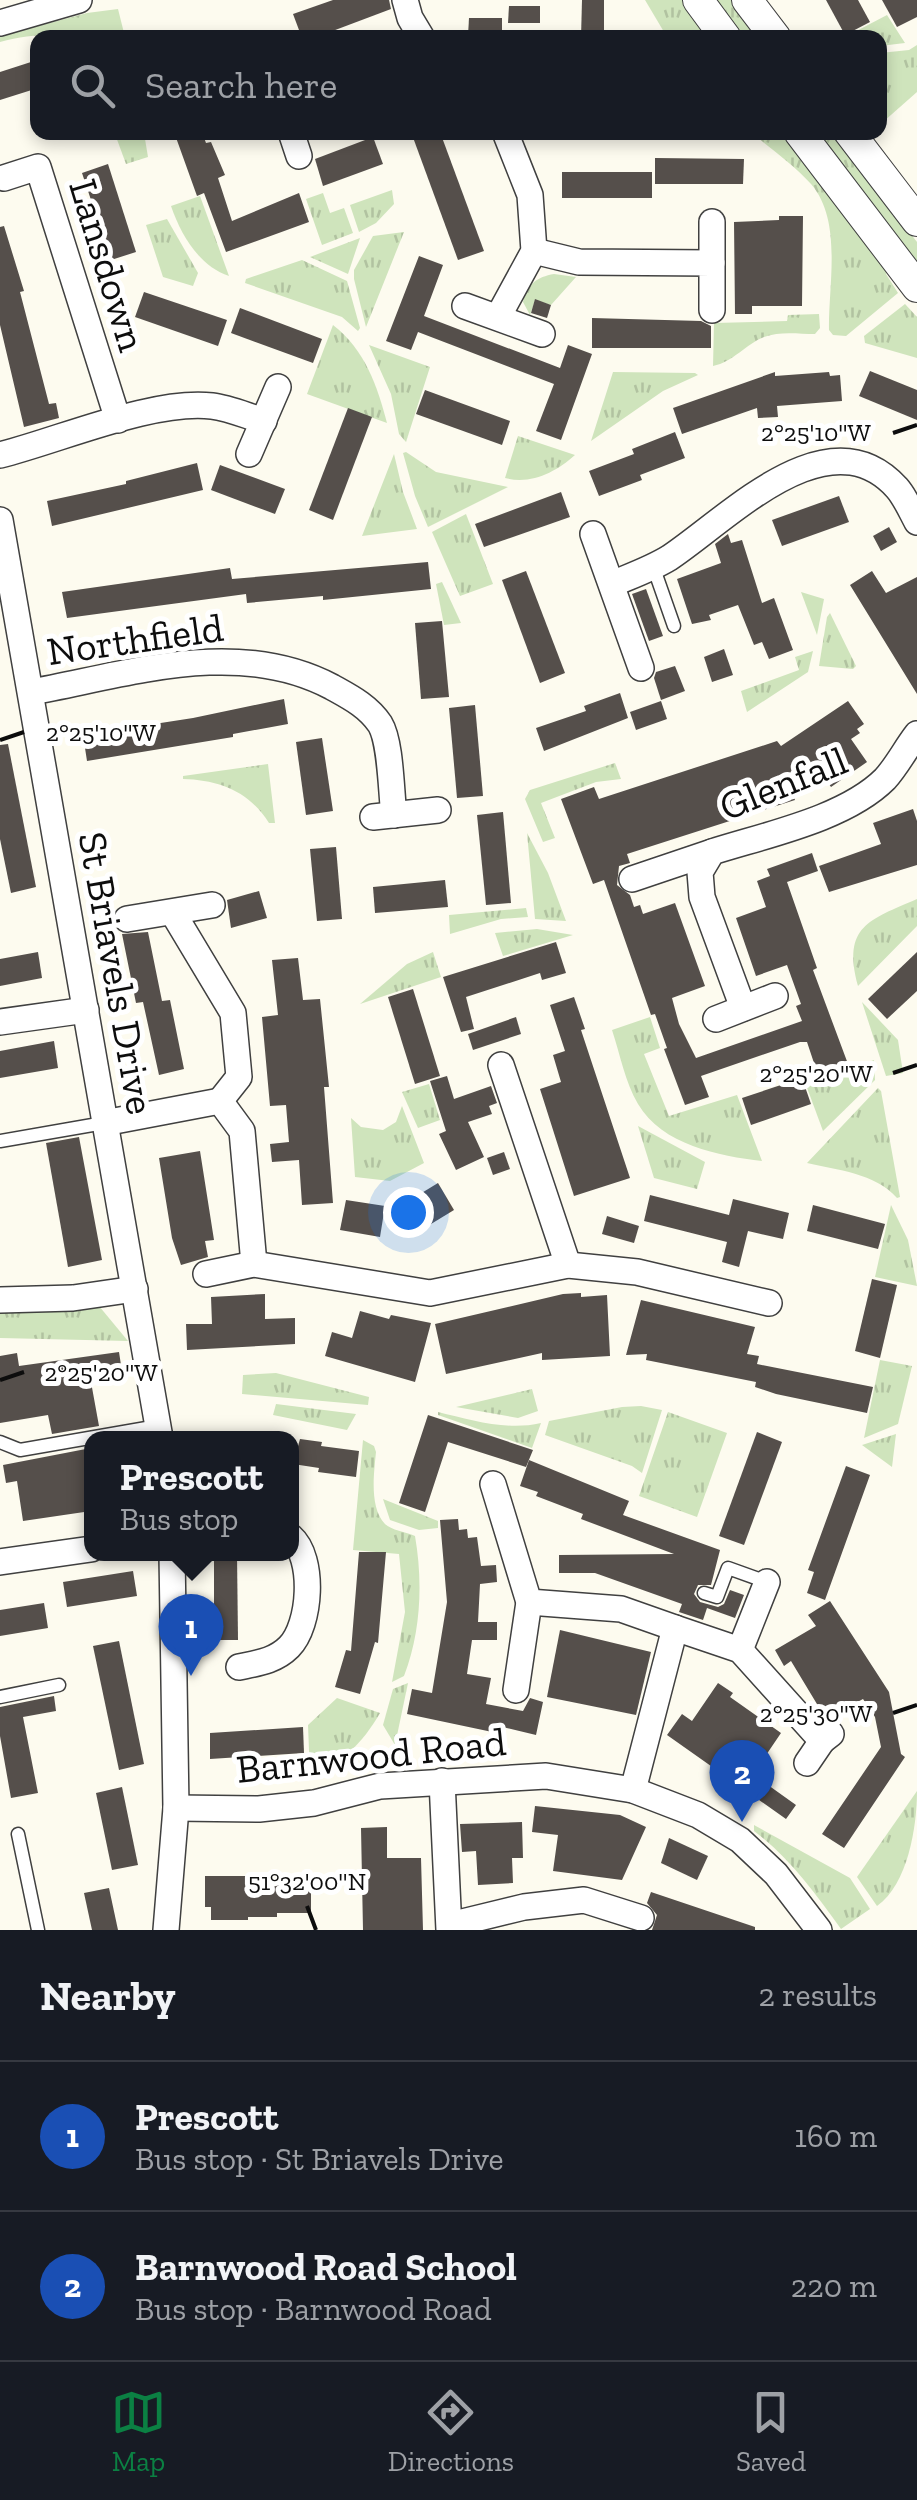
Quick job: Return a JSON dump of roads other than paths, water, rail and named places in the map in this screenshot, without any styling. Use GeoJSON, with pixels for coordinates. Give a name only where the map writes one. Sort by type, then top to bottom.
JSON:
{"type":"FeatureCollection","features":[{"type":"Feature","properties":{"kind":"street"},"geometry":{"type":"LineString","coordinates":[[0,22],[79,0]]}},
{"type":"Feature","properties":{"kind":"street"},"geometry":{"type":"LineString","coordinates":[[405,0],[417,30]]}},
{"type":"Feature","properties":{"kind":"street"},"geometry":{"type":"LineString","coordinates":[[698,0],[720,30]]}},
{"type":"Feature","properties":{"kind":"street"},"geometry":{"type":"LineString","coordinates":[[747,0],[770,30]]}},
{"type":"Feature","properties":{"kind":"street"},"geometry":{"type":"LineString","coordinates":[[498,318],[534,250],[530,194],[508,140]]}},
{"type":"Feature","properties":{"kind":"street"},"geometry":{"type":"LineString","coordinates":[[805,140],[917,287]]}},
{"type":"Feature","properties":{"kind":"street"},"geometry":{"type":"LineString","coordinates":[[855,140],[917,221]]}},
{"type":"Feature","properties":{"kind":"street","name":"Lansdown"},"geometry":{"type":"LineString","coordinates":[[4,178],[49,164],[118,420]]}},
{"type":"Feature","properties":{"kind":"street"},"geometry":{"type":"LineString","coordinates":[[712,222],[712,310]]}},
{"type":"Feature","properties":{"kind":"street"},"geometry":{"type":"LineString","coordinates":[[534,250],[578,262],[712,263]]}},
{"type":"Feature","properties":{"kind":"street"},"geometry":{"type":"LineString","coordinates":[[465,306],[542,334]]}},
{"type":"Feature","properties":{"kind":"street"},"geometry":{"type":"LineString","coordinates":[[249,454],[278,387]]}},
{"type":"Feature","properties":{"kind":"street"},"geometry":{"type":"LineString","coordinates":[[0,456],[182,405],[215,406],[264,421]]}},
{"type":"Feature","properties":{"kind":"street"},"geometry":{"type":"LineString","coordinates":[[612,584],[653,566],[793,470],[822,462],[848,462],[872,469],[898,489],[917,522]]}},
{"type":"Feature","properties":{"kind":"street","name":"St Briavels Drive"},"geometry":{"type":"LineString","coordinates":[[0,520],[9,625],[31,692],[159,1431]]}},
{"type":"Feature","properties":{"kind":"street"},"geometry":{"type":"LineString","coordinates":[[593,534],[641,668]]}},
{"type":"Feature","properties":{"kind":"street","name":"Northfield"},"geometry":{"type":"LineString","coordinates":[[31,692],[152,668],[219,660],[286,668],[360,702],[382,726],[383,816],[438,810]]}},
{"type":"Feature","properties":{"kind":"street","name":"Glenfall"},"geometry":{"type":"LineString","coordinates":[[632,879],[826,815],[886,778],[917,734]]}},
{"type":"Feature","properties":{"kind":"street","name":"Glenfall"},"geometry":{"type":"LineString","coordinates":[[712,852],[700,872],[702,897],[743,1008]]}},
{"type":"Feature","properties":{"kind":"street"},"geometry":{"type":"LineString","coordinates":[[128,919],[212,906]]}},
{"type":"Feature","properties":{"kind":"street"},"geometry":{"type":"LineString","coordinates":[[104,1124],[220,1101],[239,1078],[233,1014],[173,913]]}},
{"type":"Feature","properties":{"kind":"street"},"geometry":{"type":"LineString","coordinates":[[716,1020],[776,996]]}},
{"type":"Feature","properties":{"kind":"street"},"geometry":{"type":"LineString","coordinates":[[0,1022],[86,1010]]}},
{"type":"Feature","properties":{"kind":"street"},"geometry":{"type":"LineString","coordinates":[[500,1064],[568,1265]]}},
{"type":"Feature","properties":{"kind":"street"},"geometry":{"type":"LineString","coordinates":[[220,1101],[242,1132],[254,1264]]}},
{"type":"Feature","properties":{"kind":"street"},"geometry":{"type":"LineString","coordinates":[[206,1274],[254,1264],[430,1294],[568,1265],[637,1272],[769,1303]]}},
{"type":"Feature","properties":{"kind":"street"},"geometry":{"type":"LineString","coordinates":[[0,1300],[73,1298],[135,1289]]}},
{"type":"Feature","properties":{"kind":"street"},"geometry":{"type":"LineString","coordinates":[[493,1484],[530,1602],[516,1690]]}},
{"type":"Feature","properties":{"kind":"street"},"geometry":{"type":"LineString","coordinates":[[239,1667],[275,1658],[293,1644],[306,1617],[308,1579],[299,1546]]}},
{"type":"Feature","properties":{"kind":"street"},"geometry":{"type":"LineString","coordinates":[[0,1562],[84,1550]]}},
{"type":"Feature","properties":{"kind":"street"},"geometry":{"type":"LineString","coordinates":[[166,1930],[176,1808],[172,1561]]}},
{"type":"Feature","properties":{"kind":"street"},"geometry":{"type":"LineString","coordinates":[[740,1650],[767,1582]]}},
{"type":"Feature","properties":{"kind":"street"},"geometry":{"type":"LineString","coordinates":[[530,1602],[621,1609],[740,1650],[827,1738],[807,1764]]}},
{"type":"Feature","properties":{"kind":"street"},"geometry":{"type":"LineString","coordinates":[[633,1790],[676,1628]]}},
{"type":"Feature","properties":{"kind":"street","name":"Barnwood Road"},"geometry":{"type":"LineString","coordinates":[[176,1808],[259,1809],[314,1802],[380,1786],[546,1776],[633,1790],[698,1816],[740,1840],[776,1874],[816,1925]]}},
{"type":"Feature","properties":{"kind":"street"},"geometry":{"type":"LineString","coordinates":[[442,1781],[450,1928],[524,1907],[584,1900],[641,1918]]}},
{"type":"Feature","properties":{"kind":"lane"},"geometry":{"type":"LineString","coordinates":[[653,566],[674,626]]}},
{"type":"Feature","properties":{"kind":"lane"},"geometry":{"type":"LineString","coordinates":[[0,1141],[104,1124]]}},
{"type":"Feature","properties":{"kind":"lane"},"geometry":{"type":"LineString","coordinates":[[0,1442],[20,1450],[84,1442]]}},
{"type":"Feature","properties":{"kind":"lane"},"geometry":{"type":"LineString","coordinates":[[704,1593],[717,1598],[728,1568],[767,1582]]}},
{"type":"Feature","properties":{"kind":"lane"},"geometry":{"type":"LineString","coordinates":[[0,1697],[59,1685]]}},
{"type":"Feature","properties":{"kind":"lane"},"geometry":{"type":"LineString","coordinates":[[18,1834],[38,1930]]}},
{"type":"Feature","properties":{"kind":"place","name":"Prescott"},"geometry":{"type":"Point","coordinates":[191,1676]}},
{"type":"Feature","properties":{"kind":"place","name":"Barnwood Road School"},"geometry":{"type":"Point","coordinates":[742,1822]}}]}
